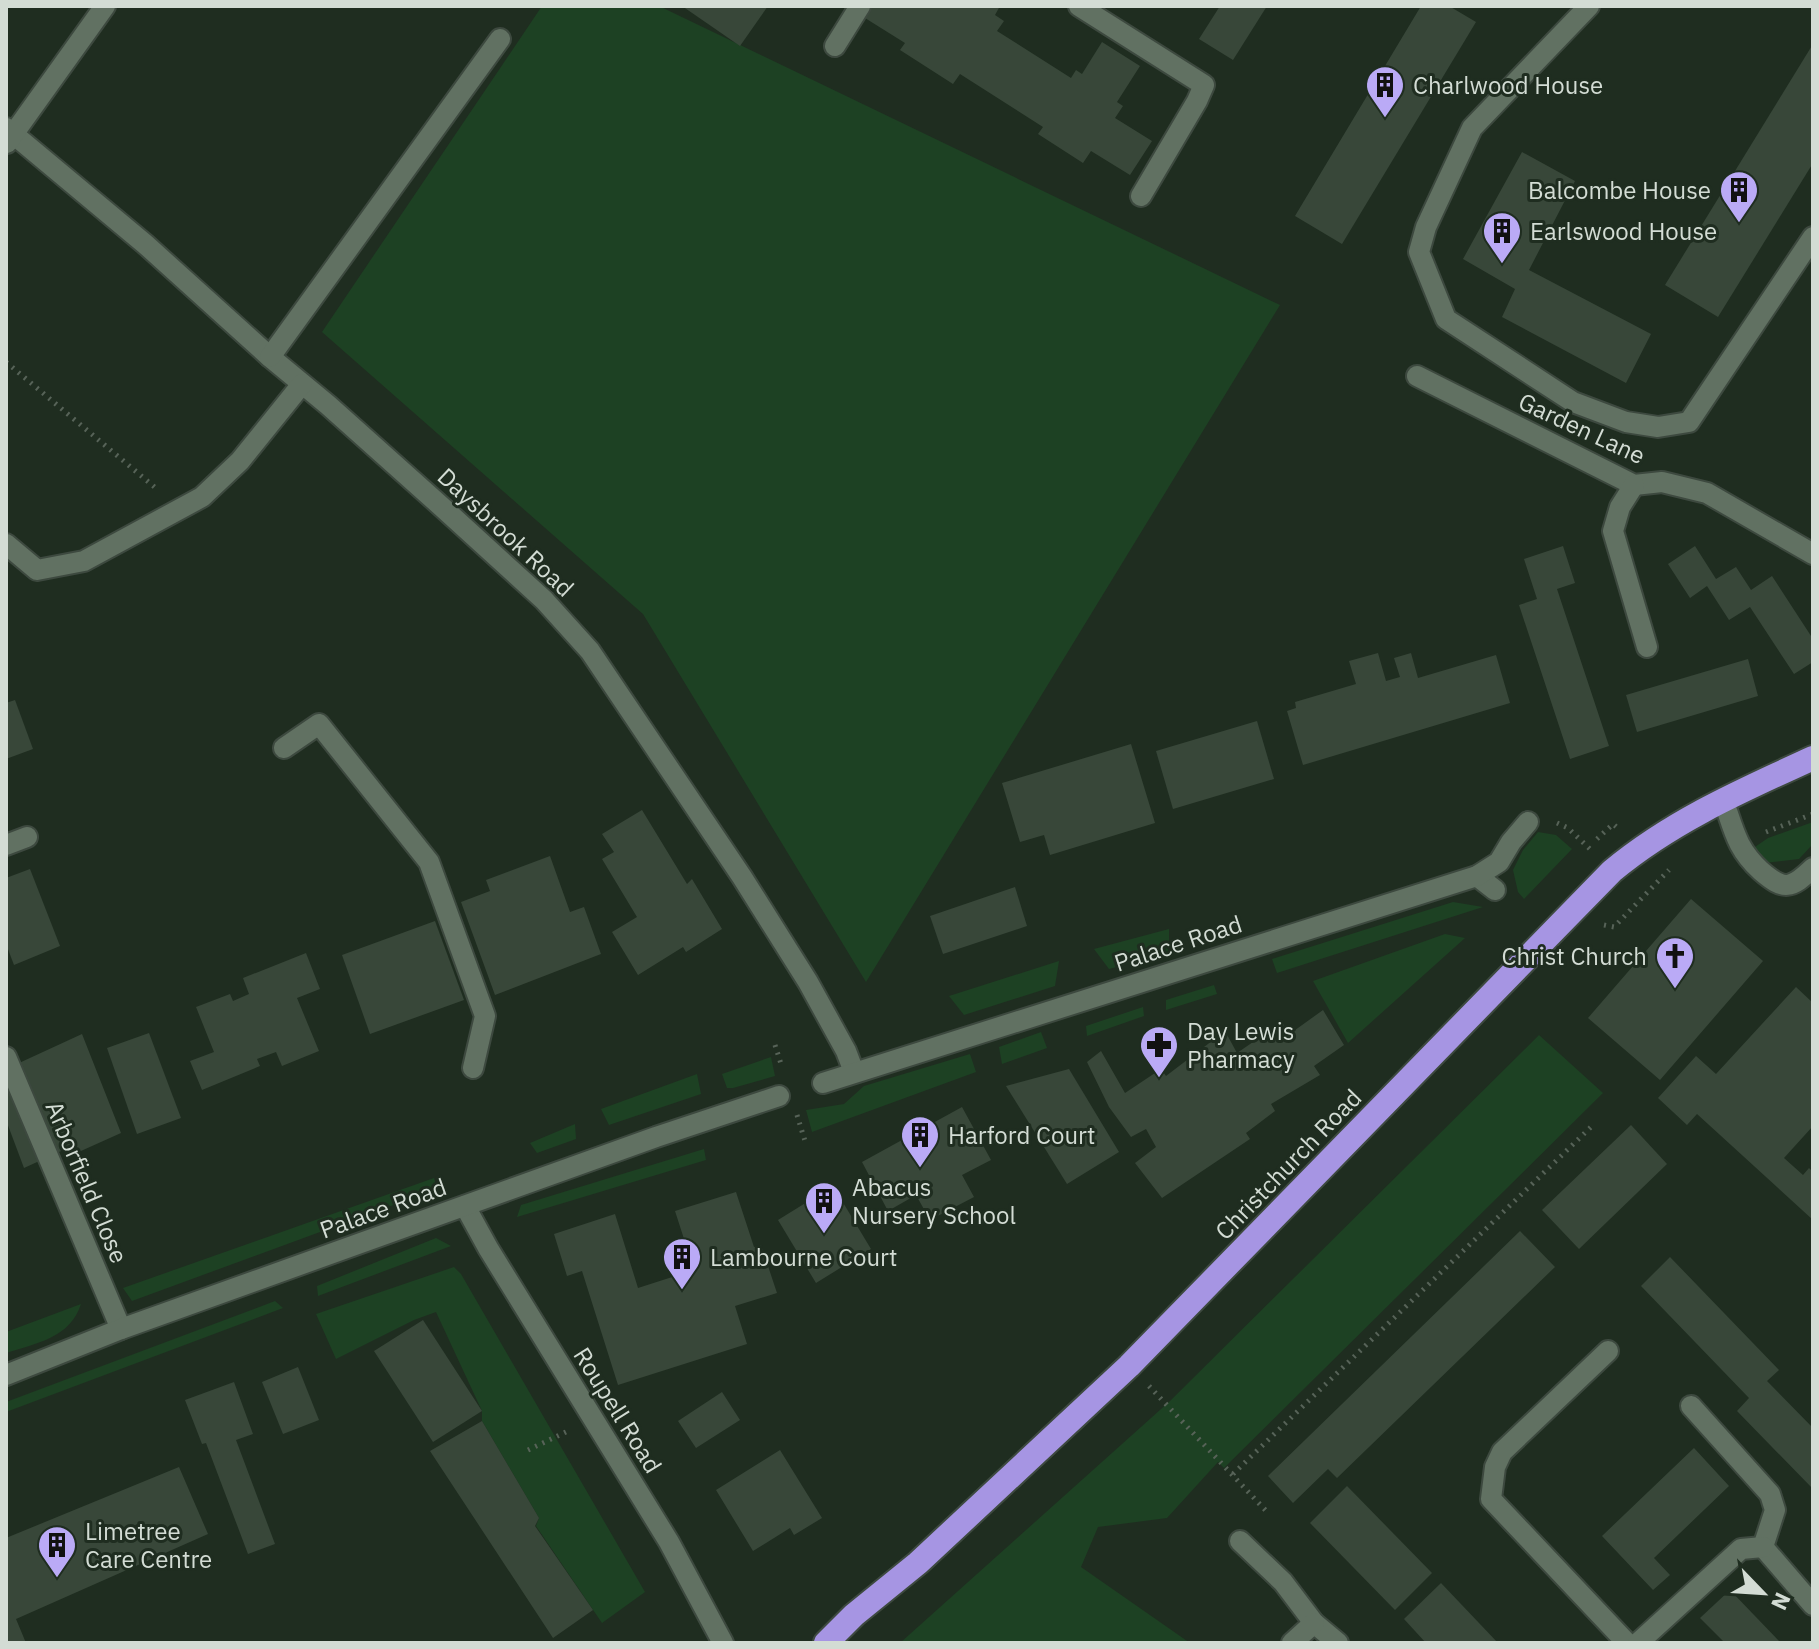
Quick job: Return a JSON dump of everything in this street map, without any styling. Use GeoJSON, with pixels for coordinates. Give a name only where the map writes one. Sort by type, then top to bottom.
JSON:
{"type":"FeatureCollection","features":[{"type":"Feature","properties":{"kind":"highway","name":"Christchurch Road"},"geometry":{"type":"LineString","coordinates":[[826,1643],[854,1615],[918,1563],[1129,1366],[1612,871],[1643,846],[1723,799],[1813,758]]}},
{"type":"Feature","properties":{"kind":"street"},"geometry":{"type":"LineString","coordinates":[[8,135],[105,6]]}},
{"type":"Feature","properties":{"kind":"street"},"geometry":{"type":"LineString","coordinates":[[835,46],[860,6]]}},
{"type":"Feature","properties":{"kind":"street"},"geometry":{"type":"LineString","coordinates":[[1079,6],[1204,85],[1141,196]]}},
{"type":"Feature","properties":{"kind":"street"},"geometry":{"type":"LineString","coordinates":[[1589,6],[1472,128],[1426,227],[1419,252],[1446,319],[1573,402],[1626,422],[1658,427],[1689,422],[1813,237]]}},
{"type":"Feature","properties":{"kind":"street"},"geometry":{"type":"LineString","coordinates":[[270,357],[500,39]]}},
{"type":"Feature","properties":{"kind":"street","name":"Daysbrook Road"},"geometry":{"type":"LineString","coordinates":[[8,135],[145,244],[328,405],[532,590],[590,651],[742,877],[808,982],[846,1051],[854,1072]]}},
{"type":"Feature","properties":{"kind":"street","name":"Garden Lane"},"geometry":{"type":"LineString","coordinates":[[1417,376],[1634,485],[1662,482],[1707,493],[1813,554]]}},
{"type":"Feature","properties":{"kind":"street"},"geometry":{"type":"LineString","coordinates":[[6,544],[37,570],[84,561],[202,497],[240,461],[302,384]]}},
{"type":"Feature","properties":{"kind":"street"},"geometry":{"type":"LineString","coordinates":[[1634,485],[1620,507],[1613,531],[1647,647]]}},
{"type":"Feature","properties":{"kind":"street"},"geometry":{"type":"LineString","coordinates":[[284,748],[319,724],[429,862],[485,1016],[473,1068]]}},
{"type":"Feature","properties":{"kind":"street"},"geometry":{"type":"LineString","coordinates":[[1723,799],[1742,851],[1776,884],[1788,886],[1798,883],[1813,868]]}},
{"type":"Feature","properties":{"kind":"street","name":"Palace Road"},"geometry":{"type":"LineString","coordinates":[[823,1083],[1477,876],[1499,862],[1511,842],[1539,822]]}},
{"type":"Feature","properties":{"kind":"street"},"geometry":{"type":"LineString","coordinates":[[6,845],[27,837]]}},
{"type":"Feature","properties":{"kind":"street"},"geometry":{"type":"LineString","coordinates":[[1477,876],[1495,890]]}},
{"type":"Feature","properties":{"kind":"street","name":"Arborfield Close"},"geometry":{"type":"LineString","coordinates":[[6,1057],[121,1329]]}},
{"type":"Feature","properties":{"kind":"street","name":"Palace Road"},"geometry":{"type":"LineString","coordinates":[[6,1375],[121,1329],[656,1137],[788,1103]]}},
{"type":"Feature","properties":{"kind":"street","name":"Roupell Road"},"geometry":{"type":"LineString","coordinates":[[465,1206],[669,1542],[723,1643]]}},
{"type":"Feature","properties":{"kind":"street"},"geometry":{"type":"LineString","coordinates":[[1608,1351],[1502,1452],[1495,1467],[1491,1499],[1627,1643]]}},
{"type":"Feature","properties":{"kind":"street"},"geometry":{"type":"LineString","coordinates":[[1691,1406],[1770,1494],[1775,1510],[1763,1547]]}},
{"type":"Feature","properties":{"kind":"street"},"geometry":{"type":"LineString","coordinates":[[1240,1541],[1283,1582],[1314,1623],[1338,1643]]}},
{"type":"Feature","properties":{"kind":"street"},"geometry":{"type":"LineString","coordinates":[[1763,1547],[1813,1605]]}},
{"type":"Feature","properties":{"kind":"street"},"geometry":{"type":"LineString","coordinates":[[1638,1643],[1741,1549],[1763,1547]]}},
{"type":"Feature","properties":{"kind":"street"},"geometry":{"type":"LineString","coordinates":[[1292,1643],[1314,1623]]}},
{"type":"Feature","properties":{"kind":"path"},"geometry":{"type":"LineString","coordinates":[[6,362],[180,509]]}},
{"type":"Feature","properties":{"kind":"path"},"geometry":{"type":"LineString","coordinates":[[1759,836],[1813,814]]}},
{"type":"Feature","properties":{"kind":"path"},"geometry":{"type":"LineString","coordinates":[[1539,822],[1568,828],[1589,847]]}},
{"type":"Feature","properties":{"kind":"path"},"geometry":{"type":"LineString","coordinates":[[1604,925],[1614,927],[1639,898],[1678,862]]}},
{"type":"Feature","properties":{"kind":"path"},"geometry":{"type":"LineString","coordinates":[[775,1045],[785,1076]]}},
{"type":"Feature","properties":{"kind":"path"},"geometry":{"type":"LineString","coordinates":[[788,1103],[805,1141]]}},
{"type":"Feature","properties":{"kind":"path"},"geometry":{"type":"LineString","coordinates":[[1233,1474],[1593,1125]]}},
{"type":"Feature","properties":{"kind":"path"},"geometry":{"type":"LineString","coordinates":[[1129,1366],[1269,1514]]}},
{"type":"Feature","properties":{"kind":"path"},"geometry":{"type":"LineString","coordinates":[[528,1450],[569,1431]]}},
{"type":"Feature","properties":{"kind":"green space"},"geometry":{"type":"Polygon","coordinates":[[[542,6],[659,6],[1280,305],[866,982],[643,614],[322,332],[542,6]]]}},
{"type":"Feature","properties":{"kind":"green space"},"geometry":{"type":"Polygon","coordinates":[[[1813,822],[1813,844],[1799,859],[1764,863],[1752,849],[1768,838],[1813,822]]]}},
{"type":"Feature","properties":{"kind":"green space"},"geometry":{"type":"Polygon","coordinates":[[[1538,832],[1556,835],[1572,849],[1524,899],[1518,892],[1513,870],[1523,850],[1538,832]]]}},
{"type":"Feature","properties":{"kind":"green space"},"geometry":{"type":"Polygon","coordinates":[[[1453,902],[1483,907],[1277,973],[1272,959],[1453,902]]]}},
{"type":"Feature","properties":{"kind":"green space"},"geometry":{"type":"Polygon","coordinates":[[[1169,929],[1169,953],[1109,969],[1094,949],[1169,929]]]}},
{"type":"Feature","properties":{"kind":"green space"},"geometry":{"type":"Polygon","coordinates":[[[1445,934],[1465,938],[1348,1043],[1313,981],[1445,934]]]}},
{"type":"Feature","properties":{"kind":"green space"},"geometry":{"type":"Polygon","coordinates":[[[1059,961],[1055,986],[964,1015],[949,996],[1059,961]]]}},
{"type":"Feature","properties":{"kind":"green space"},"geometry":{"type":"Polygon","coordinates":[[[1214,985],[1217,994],[1166,1010],[1166,1000],[1214,985]]]}},
{"type":"Feature","properties":{"kind":"green space"},"geometry":{"type":"Polygon","coordinates":[[[1143,1007],[1144,1016],[1087,1036],[1086,1026],[1143,1007]]]}},
{"type":"Feature","properties":{"kind":"green space"},"geometry":{"type":"Polygon","coordinates":[[[1041,1032],[1047,1048],[1002,1064],[999,1047],[1041,1032]]]}},
{"type":"Feature","properties":{"kind":"green space"},"geometry":{"type":"Polygon","coordinates":[[[1539,1035],[1603,1093],[1224,1468],[1218,1462],[1167,1518],[1098,1527],[1081,1567],[1190,1643],[900,1643],[1170,1401],[1539,1035]]]}},
{"type":"Feature","properties":{"kind":"green space"},"geometry":{"type":"Polygon","coordinates":[[[970,1054],[976,1072],[812,1132],[806,1110],[844,1104],[864,1086],[970,1054]]]}},
{"type":"Feature","properties":{"kind":"green space"},"geometry":{"type":"Polygon","coordinates":[[[771,1057],[775,1076],[727,1088],[722,1074],[771,1057]]]}},
{"type":"Feature","properties":{"kind":"green space"},"geometry":{"type":"Polygon","coordinates":[[[697,1074],[701,1094],[609,1125],[601,1109],[697,1074]]]}},
{"type":"Feature","properties":{"kind":"green space"},"geometry":{"type":"Polygon","coordinates":[[[575,1124],[576,1139],[537,1153],[530,1143],[575,1124]]]}},
{"type":"Feature","properties":{"kind":"green space"},"geometry":{"type":"Polygon","coordinates":[[[704,1149],[706,1160],[517,1217],[521,1205],[704,1149]]]}},
{"type":"Feature","properties":{"kind":"green space"},"geometry":{"type":"Polygon","coordinates":[[[434,1178],[437,1189],[132,1301],[123,1288],[434,1178]]]}},
{"type":"Feature","properties":{"kind":"green space"},"geometry":{"type":"Polygon","coordinates":[[[436,1238],[451,1246],[318,1296],[317,1286],[436,1238]]]}},
{"type":"Feature","properties":{"kind":"green space"},"geometry":{"type":"Polygon","coordinates":[[[454,1267],[461,1274],[645,1592],[602,1623],[536,1526],[539,1518],[482,1421],[482,1411],[436,1312],[336,1359],[316,1314],[454,1267]]]}},
{"type":"Feature","properties":{"kind":"green space"},"geometry":{"type":"Polygon","coordinates":[[[275,1301],[283,1308],[6,1412],[6,1402],[275,1301]]]}},
{"type":"Feature","properties":{"kind":"green space"},"geometry":{"type":"Polygon","coordinates":[[[81,1304],[69,1325],[61,1332],[6,1353],[6,1332],[81,1304]]]}},
{"type":"Feature","properties":{"kind":"building"},"geometry":{"type":"Polygon","coordinates":[[[682,6],[768,6],[740,46],[682,6]]]}},
{"type":"Feature","properties":{"kind":"building"},"geometry":{"type":"Polygon","coordinates":[[[872,6],[1000,6],[995,15],[1004,21],[997,31],[1071,78],[1076,70],[1082,74],[1102,42],[1140,66],[1117,102],[1123,106],[1115,118],[1152,141],[1130,175],[1091,151],[1083,163],[1038,134],[1043,127],[960,74],[953,84],[900,50],[905,43],[865,18],[872,6]]]}},
{"type":"Feature","properties":{"kind":"building"},"geometry":{"type":"Polygon","coordinates":[[[1220,6],[1267,6],[1233,60],[1199,39],[1220,6]]]}},
{"type":"Feature","properties":{"kind":"building","name":"Charlwood House"},"geometry":{"type":"Polygon","coordinates":[[[1421,6],[1449,6],[1476,22],[1342,244],[1295,216],[1421,6]]]}},
{"type":"Feature","properties":{"kind":"building","name":"Balcombe House"},"geometry":{"type":"Polygon","coordinates":[[[1813,44],[1813,163],[1718,317],[1665,285],[1813,44]]]}},
{"type":"Feature","properties":{"kind":"building","name":"Earlswood House"},"geometry":{"type":"Polygon","coordinates":[[[1522,152],[1575,181],[1529,270],[1651,334],[1626,383],[1502,317],[1515,289],[1463,259],[1522,152]]]}},
{"type":"Feature","properties":{"kind":"building"},"geometry":{"type":"Polygon","coordinates":[[[1563,546],[1575,583],[1557,589],[1609,746],[1570,759],[1519,605],[1537,599],[1524,559],[1563,546]]]}},
{"type":"Feature","properties":{"kind":"building"},"geometry":{"type":"Polygon","coordinates":[[[1695,546],[1716,579],[1736,567],[1751,590],[1772,576],[1813,639],[1813,662],[1794,674],[1750,607],[1729,620],[1707,586],[1690,598],[1668,564],[1695,546]]]}},
{"type":"Feature","properties":{"kind":"building"},"geometry":{"type":"Polygon","coordinates":[[[1378,653],[1386,681],[1400,677],[1394,658],[1411,653],[1418,678],[1496,655],[1510,703],[1303,765],[1287,711],[1296,708],[1295,702],[1356,684],[1349,661],[1378,653]]]}},
{"type":"Feature","properties":{"kind":"building"},"geometry":{"type":"Polygon","coordinates":[[[1748,659],[1758,696],[1637,732],[1626,695],[1748,659]]]}},
{"type":"Feature","properties":{"kind":"building"},"geometry":{"type":"Polygon","coordinates":[[[15,700],[33,749],[6,759],[6,703],[15,700]]]}},
{"type":"Feature","properties":{"kind":"building"},"geometry":{"type":"Polygon","coordinates":[[[1257,721],[1274,779],[1173,809],[1156,751],[1257,721]]]}},
{"type":"Feature","properties":{"kind":"building"},"geometry":{"type":"Polygon","coordinates":[[[1131,744],[1155,823],[1050,855],[1044,835],[1020,842],[1002,783],[1131,744]]]}},
{"type":"Feature","properties":{"kind":"building"},"geometry":{"type":"Polygon","coordinates":[[[642,810],[687,884],[692,879],[722,929],[686,952],[683,947],[638,975],[612,932],[637,917],[602,859],[614,852],[602,834],[642,810]]]}},
{"type":"Feature","properties":{"kind":"building"},"geometry":{"type":"Polygon","coordinates":[[[550,856],[570,912],[584,907],[601,954],[495,995],[461,902],[490,891],[486,880],[550,856]]]}},
{"type":"Feature","properties":{"kind":"building"},"geometry":{"type":"Polygon","coordinates":[[[30,869],[60,946],[14,965],[6,944],[6,878],[30,869]]]}},
{"type":"Feature","properties":{"kind":"building"},"geometry":{"type":"Polygon","coordinates":[[[1015,887],[1027,926],[943,954],[930,916],[1015,887]]]}},
{"type":"Feature","properties":{"kind":"building","name":"Christ Church"},"geometry":{"type":"Polygon","coordinates":[[[1691,899],[1763,961],[1660,1080],[1588,1018],[1691,899]]]}},
{"type":"Feature","properties":{"kind":"building"},"geometry":{"type":"Polygon","coordinates":[[[435,921],[464,1000],[370,1034],[342,955],[435,921]]]}},
{"type":"Feature","properties":{"kind":"building"},"geometry":{"type":"Polygon","coordinates":[[[306,953],[320,989],[297,998],[319,1051],[282,1066],[276,1052],[257,1059],[260,1066],[202,1090],[190,1061],[214,1052],[196,1007],[230,994],[233,1001],[249,994],[243,978],[306,953]]]}},
{"type":"Feature","properties":{"kind":"building"},"geometry":{"type":"Polygon","coordinates":[[[1796,987],[1813,1003],[1813,1126],[1784,1158],[1803,1175],[1809,1168],[1813,1172],[1813,1220],[1697,1114],[1687,1125],[1658,1098],[1696,1056],[1716,1074],[1796,987]]]}},
{"type":"Feature","properties":{"kind":"building"},"geometry":{"type":"Polygon","coordinates":[[[1323,1010],[1344,1045],[1314,1066],[1320,1075],[1271,1104],[1275,1111],[1246,1133],[1250,1139],[1162,1198],[1135,1163],[1156,1147],[1146,1129],[1131,1137],[1109,1107],[1087,1062],[1101,1051],[1125,1093],[1161,1069],[1166,1076],[1225,1031],[1237,1053],[1282,1022],[1291,1033],[1323,1010]]]}},
{"type":"Feature","properties":{"kind":"building"},"geometry":{"type":"Polygon","coordinates":[[[149,1033],[181,1118],[137,1134],[107,1048],[149,1033]]]}},
{"type":"Feature","properties":{"kind":"building"},"geometry":{"type":"Polygon","coordinates":[[[82,1034],[121,1133],[72,1155],[70,1147],[24,1168],[6,1120],[6,1069],[82,1034]]]}},
{"type":"Feature","properties":{"kind":"building"},"geometry":{"type":"Polygon","coordinates":[[[1069,1069],[1119,1152],[1067,1184],[1006,1086],[1069,1069]]]}},
{"type":"Feature","properties":{"kind":"building","name":"Harford Court"},"geometry":{"type":"Polygon","coordinates":[[[962,1107],[991,1160],[962,1175],[974,1197],[930,1220],[916,1195],[888,1211],[862,1162],[962,1107]]]}},
{"type":"Feature","properties":{"kind":"building"},"geometry":{"type":"Polygon","coordinates":[[[1631,1125],[1667,1164],[1579,1249],[1542,1210],[1631,1125]]]}},
{"type":"Feature","properties":{"kind":"building","name":"Abacus Nursery School"},"geometry":{"type":"Polygon","coordinates":[[[833,1186],[871,1249],[816,1283],[778,1220],[833,1186]]]}},
{"type":"Feature","properties":{"kind":"building","name":"Lambourne Court"},"geometry":{"type":"Polygon","coordinates":[[[736,1192],[754,1247],[761,1245],[777,1293],[735,1306],[747,1344],[618,1385],[582,1271],[567,1276],[554,1234],[615,1214],[638,1288],[694,1270],[675,1211],[736,1192]]]}},
{"type":"Feature","properties":{"kind":"building"},"geometry":{"type":"Polygon","coordinates":[[[1520,1231],[1555,1267],[1337,1478],[1328,1469],[1293,1503],[1268,1476],[1520,1231]]]}},
{"type":"Feature","properties":{"kind":"building"},"geometry":{"type":"Polygon","coordinates":[[[1670,1257],[1779,1370],[1767,1381],[1813,1428],[1813,1489],[1737,1411],[1749,1398],[1641,1286],[1670,1257]]]}},
{"type":"Feature","properties":{"kind":"building"},"geometry":{"type":"Polygon","coordinates":[[[423,1320],[482,1411],[433,1442],[374,1351],[423,1320]]]}},
{"type":"Feature","properties":{"kind":"building"},"geometry":{"type":"Polygon","coordinates":[[[298,1367],[319,1420],[283,1434],[262,1382],[298,1367]]]}},
{"type":"Feature","properties":{"kind":"building"},"geometry":{"type":"Polygon","coordinates":[[[234,1382],[253,1434],[236,1440],[275,1544],[248,1554],[206,1443],[202,1444],[185,1400],[234,1382]]]}},
{"type":"Feature","properties":{"kind":"building"},"geometry":{"type":"Polygon","coordinates":[[[722,1392],[740,1420],[696,1448],[678,1421],[722,1392]]]}},
{"type":"Feature","properties":{"kind":"building"},"geometry":{"type":"Polygon","coordinates":[[[482,1421],[539,1518],[535,1526],[593,1610],[553,1638],[430,1451],[482,1421]]]}},
{"type":"Feature","properties":{"kind":"building"},"geometry":{"type":"Polygon","coordinates":[[[1694,1448],[1729,1486],[1654,1558],[1670,1575],[1653,1590],[1602,1536],[1694,1448]]]}},
{"type":"Feature","properties":{"kind":"building"},"geometry":{"type":"Polygon","coordinates":[[[780,1450],[822,1518],[794,1535],[790,1528],[753,1551],[716,1490],[780,1450]]]}},
{"type":"Feature","properties":{"kind":"building","name":"Limetree Care Centre"},"geometry":{"type":"Polygon","coordinates":[[[179,1467],[208,1534],[16,1619],[26,1643],[6,1643],[6,1538],[179,1467]]]}},
{"type":"Feature","properties":{"kind":"building"},"geometry":{"type":"Polygon","coordinates":[[[1347,1486],[1432,1573],[1395,1610],[1310,1523],[1347,1486]]]}},
{"type":"Feature","properties":{"kind":"building"},"geometry":{"type":"Polygon","coordinates":[[[1441,1583],[1498,1643],[1426,1643],[1404,1619],[1441,1583]]]}},
{"type":"Feature","properties":{"kind":"building"},"geometry":{"type":"Polygon","coordinates":[[[1730,1590],[1781,1643],[1725,1643],[1700,1618],[1730,1590]]]}},
{"type":"Feature","properties":{"kind":"place","name":"Charlwood House"},"geometry":{"type":"Point","coordinates":[1385,119]}},
{"type":"Feature","properties":{"kind":"place","name":"Balcombe House"},"geometry":{"type":"Point","coordinates":[1739,224]}},
{"type":"Feature","properties":{"kind":"place","name":"Earlswood House"},"geometry":{"type":"Point","coordinates":[1502,265]}},
{"type":"Feature","properties":{"kind":"place","name":"Christ Church"},"geometry":{"type":"Point","coordinates":[1675,990]}},
{"type":"Feature","properties":{"kind":"place","name":"Day Lewis Pharmacy"},"geometry":{"type":"Point","coordinates":[1159,1079]}},
{"type":"Feature","properties":{"kind":"place","name":"Harford Court"},"geometry":{"type":"Point","coordinates":[920,1169]}},
{"type":"Feature","properties":{"kind":"place","name":"Abacus Nursery School"},"geometry":{"type":"Point","coordinates":[824,1235]}},
{"type":"Feature","properties":{"kind":"place","name":"Lambourne Court"},"geometry":{"type":"Point","coordinates":[682,1291]}},
{"type":"Feature","properties":{"kind":"place","name":"Limetree Care Centre"},"geometry":{"type":"Point","coordinates":[57,1579]}}]}
